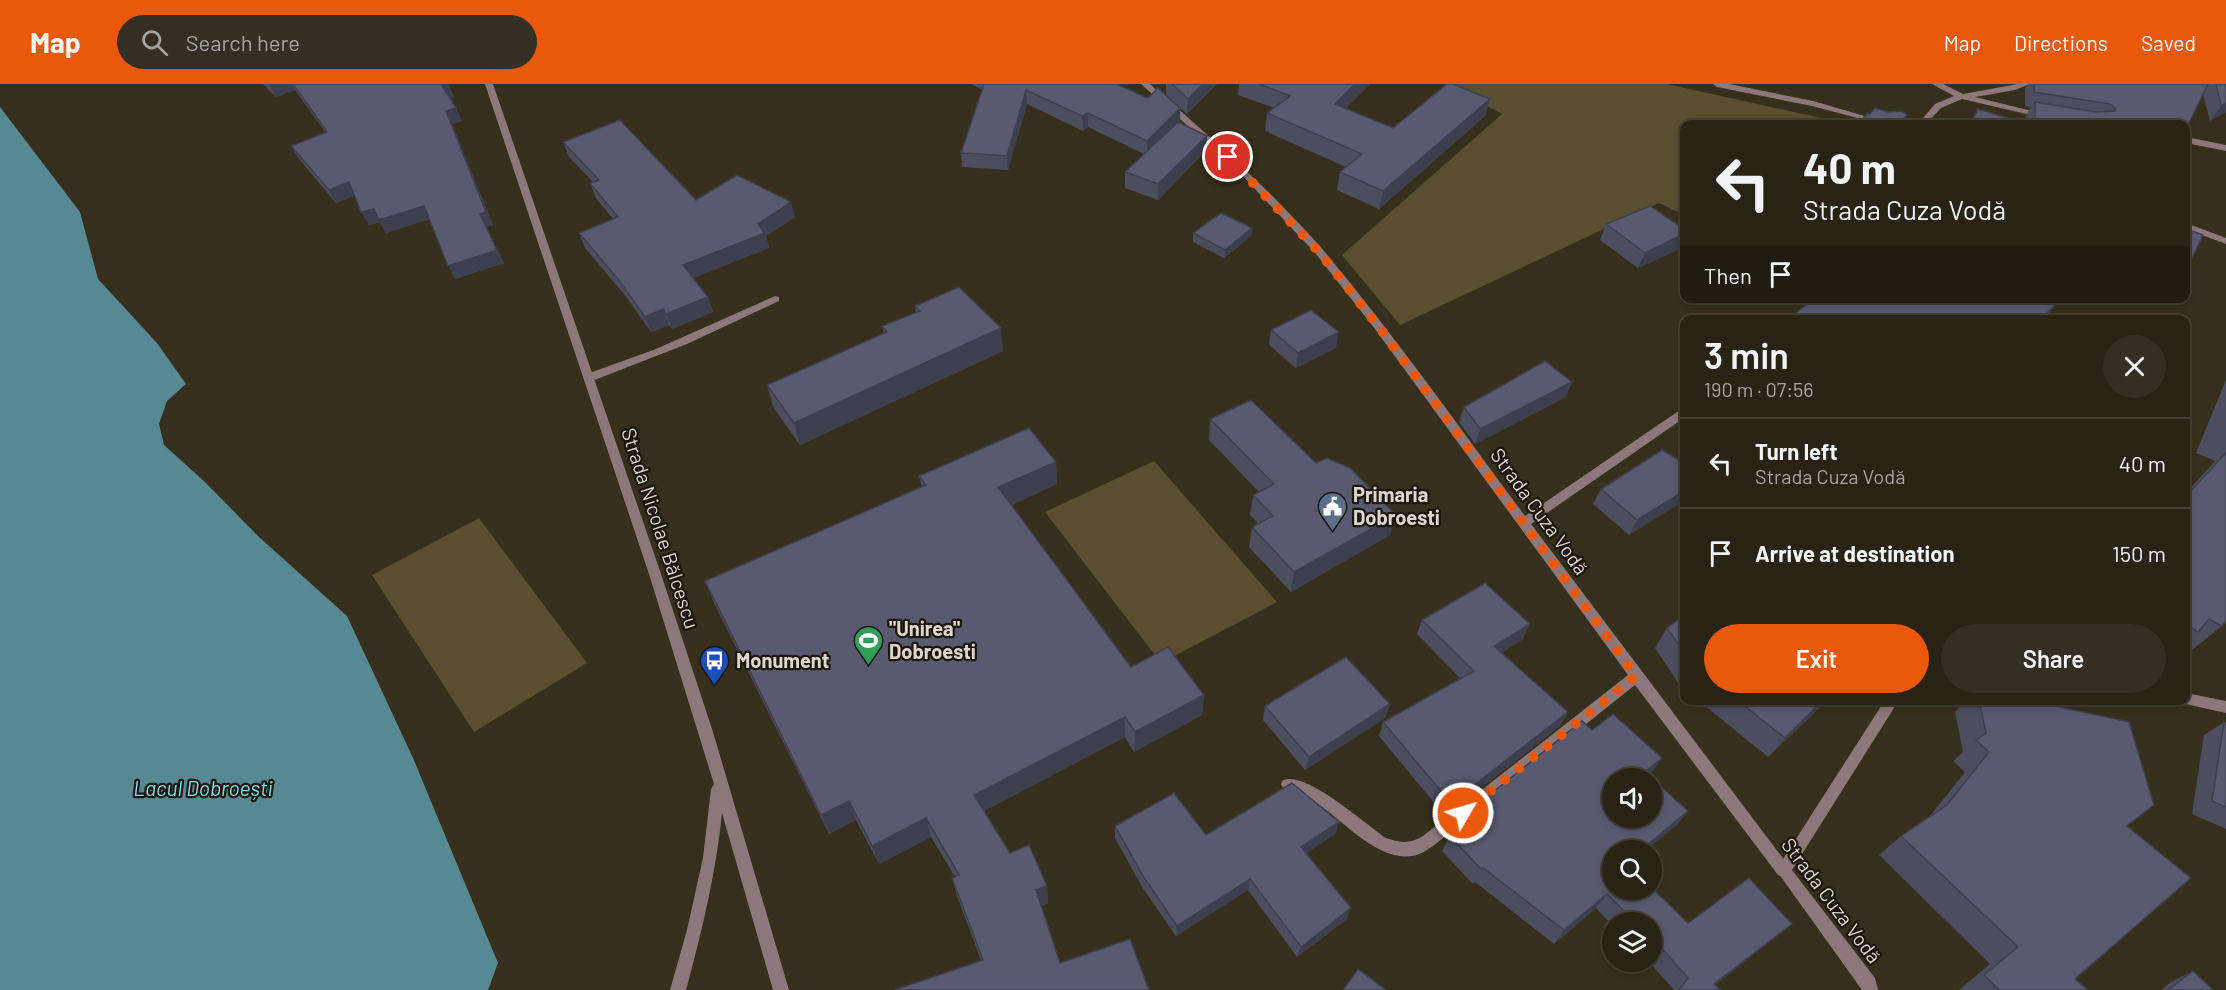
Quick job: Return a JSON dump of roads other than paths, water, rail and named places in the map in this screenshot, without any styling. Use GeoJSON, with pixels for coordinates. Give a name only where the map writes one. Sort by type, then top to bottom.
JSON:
{"type":"FeatureCollection","features":[{"type":"Feature","properties":{"kind":"street","name":"Strada Nicolae Bălcescu"},"geometry":{"type":"LineString","coordinates":[[489,84],[655,574],[706,732],[781,990]]}},
{"type":"Feature","properties":{"kind":"street","name":"Strada Cuza Vodă"},"geometry":{"type":"LineString","coordinates":[[1145,84],[1228,157],[1319,252],[1379,327],[1636,676],[1874,988]]}},
{"type":"Feature","properties":{"kind":"street"},"geometry":{"type":"LineString","coordinates":[[1717,84],[1813,104],[1873,120]]}},
{"type":"Feature","properties":{"kind":"street"},"geometry":{"type":"LineString","coordinates":[[1936,84],[1963,97],[2056,117]]}},
{"type":"Feature","properties":{"kind":"street"},"geometry":{"type":"LineString","coordinates":[[1926,120],[1939,105],[1963,97],[2001,92],[2026,84]]}},
{"type":"Feature","properties":{"kind":"street"},"geometry":{"type":"LineString","coordinates":[[2190,141],[2226,148]]}},
{"type":"Feature","properties":{"kind":"street"},"geometry":{"type":"LineString","coordinates":[[2190,228],[2226,241]]}},
{"type":"Feature","properties":{"kind":"street"},"geometry":{"type":"LineString","coordinates":[[588,378],[624,367],[698,337],[775,298]]}},
{"type":"Feature","properties":{"kind":"street"},"geometry":{"type":"LineString","coordinates":[[1524,523],[1680,416]]}},
{"type":"Feature","properties":{"kind":"street"},"geometry":{"type":"LineString","coordinates":[[1288,784],[1299,785],[1312,792],[1382,843],[1396,850],[1413,849],[1428,841],[1636,676]]}},
{"type":"Feature","properties":{"kind":"street"},"geometry":{"type":"LineString","coordinates":[[2190,700],[2226,707]]}},
{"type":"Feature","properties":{"kind":"street"},"geometry":{"type":"LineString","coordinates":[[1783,870],[1890,705]]}},
{"type":"Feature","properties":{"kind":"street"},"geometry":{"type":"LineString","coordinates":[[678,990],[695,930],[710,858],[719,782]]}},
{"type":"Feature","properties":{"kind":"water","name":"Lacul Dobroești"},"geometry":{"type":"Polygon","coordinates":[[[0,107],[80,212],[98,279],[157,343],[186,384],[167,401],[159,424],[164,445],[205,482],[259,537],[347,616],[413,758],[498,963],[488,990],[0,990],[0,107]]]}},
{"type":"Feature","properties":{"kind":"place","name":"Primaria Dobroesti"},"geometry":{"type":"Point","coordinates":[1332,532]}},
{"type":"Feature","properties":{"kind":"place","name":"\"Unirea\" Dobroesti"},"geometry":{"type":"Point","coordinates":[868,666]}},
{"type":"Feature","properties":{"kind":"place","name":"Monument"},"geometry":{"type":"Point","coordinates":[715,686]}}]}
